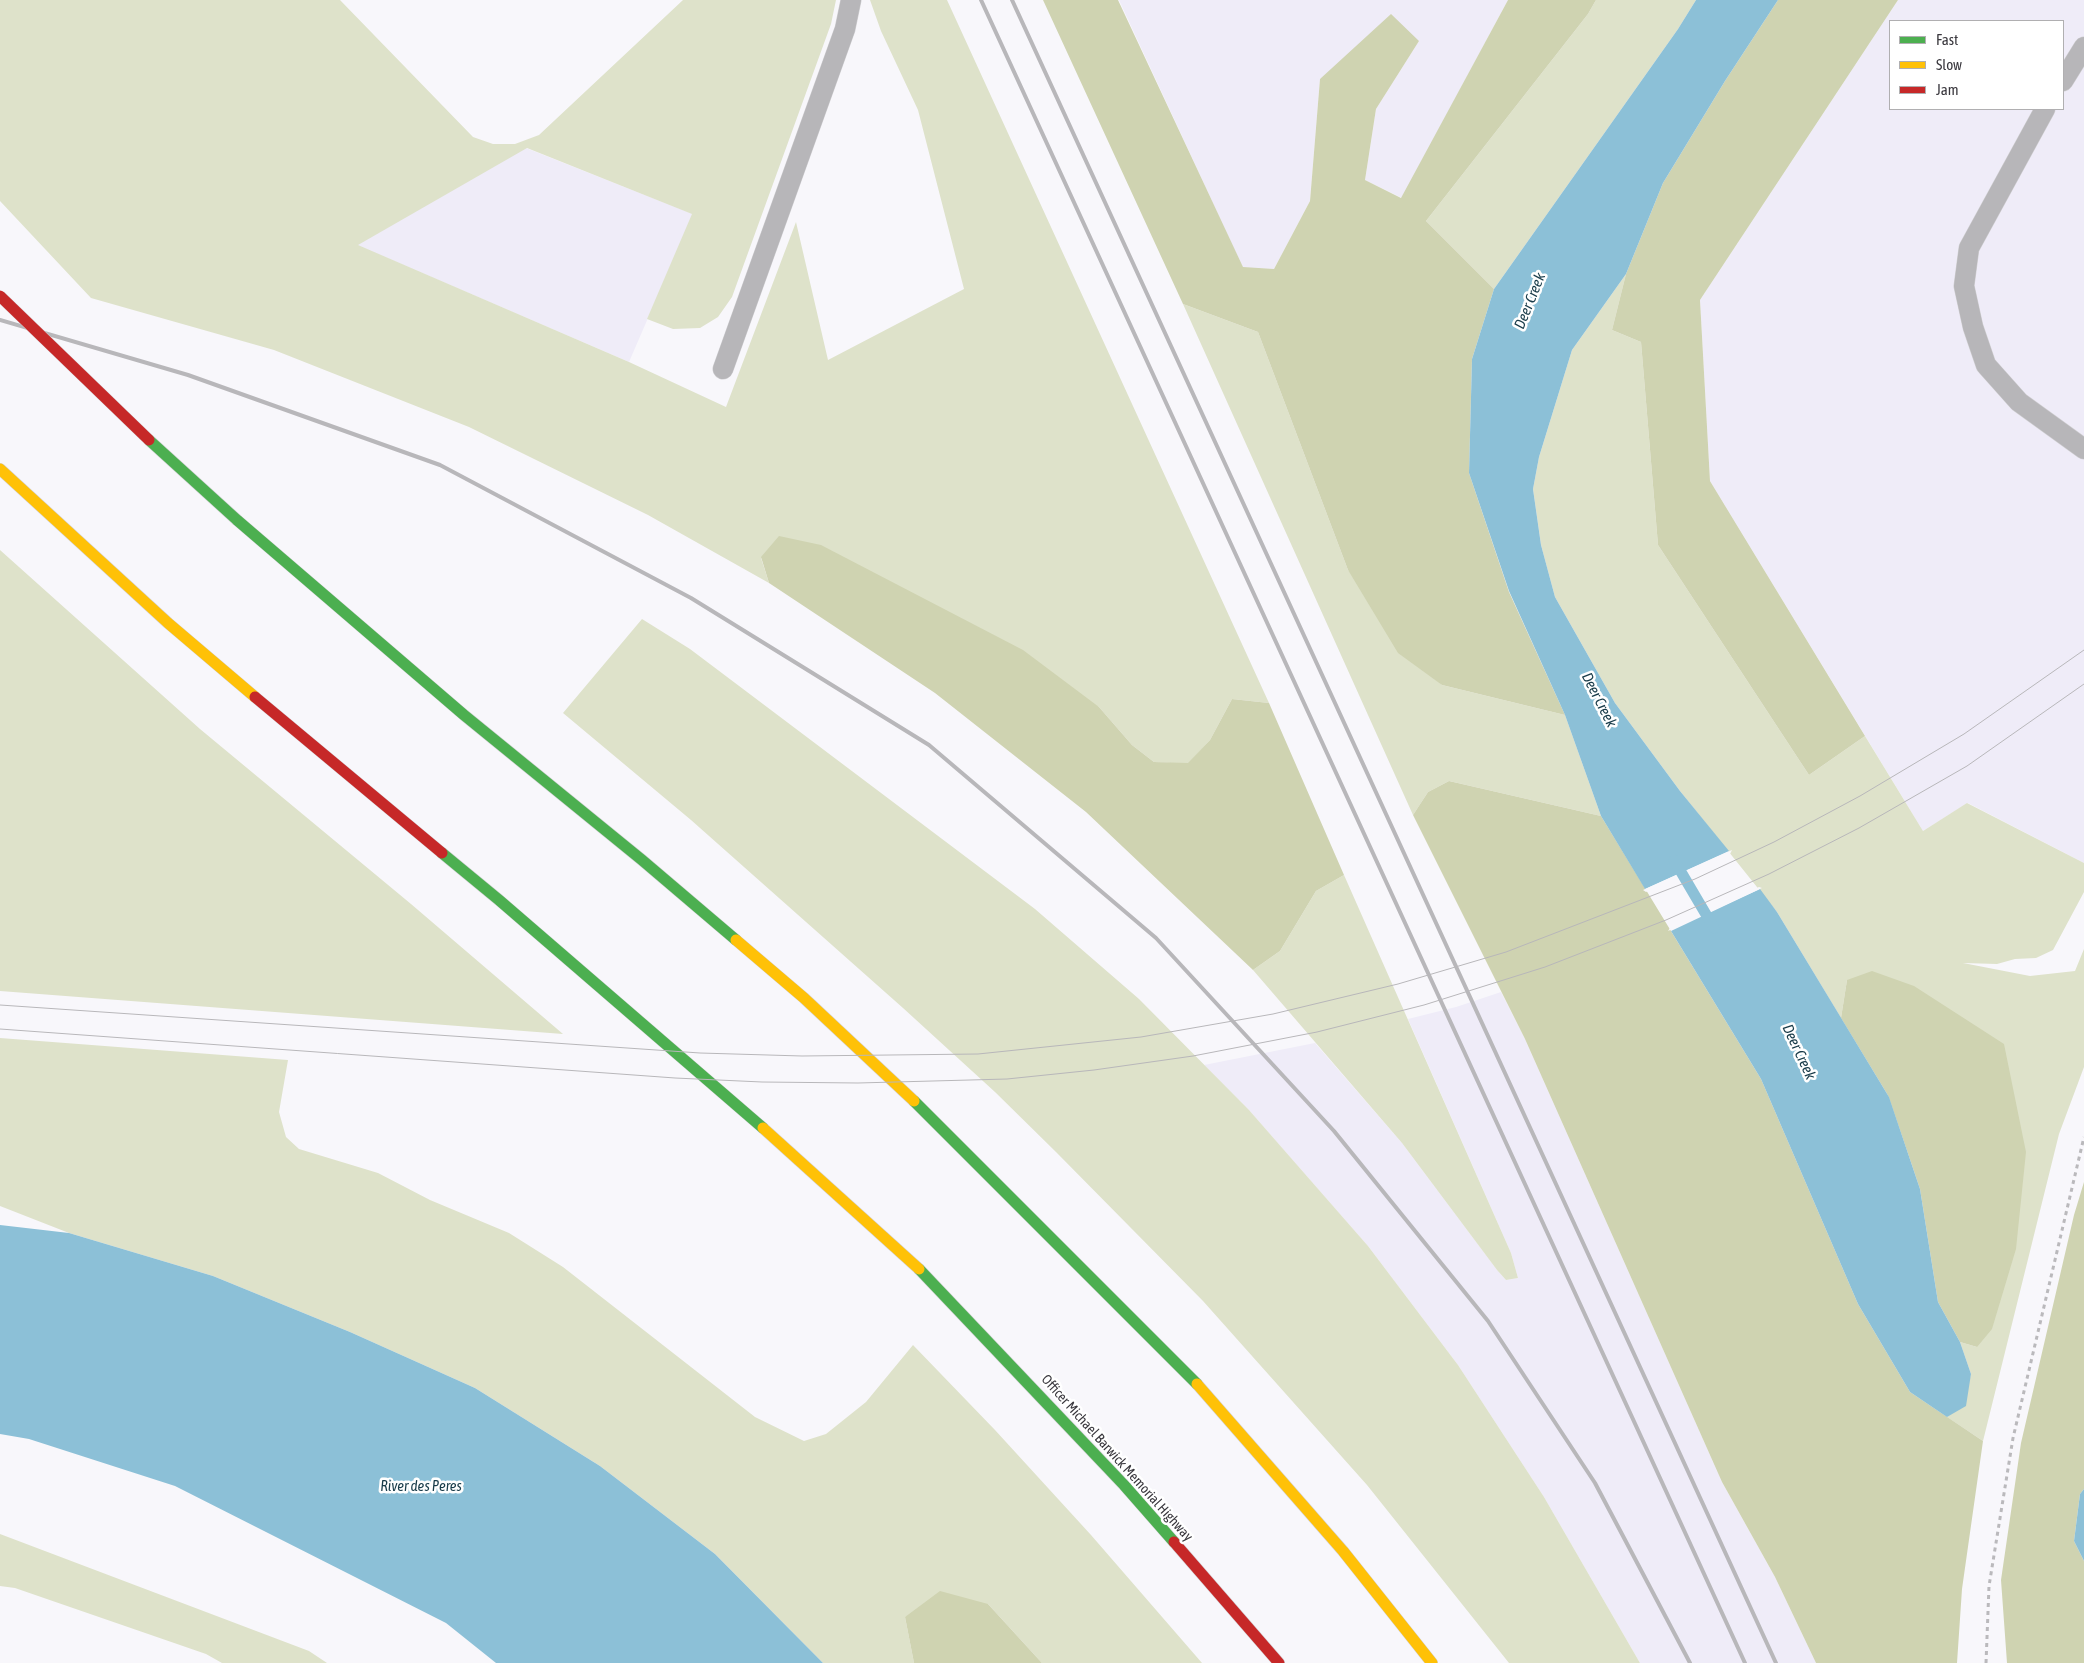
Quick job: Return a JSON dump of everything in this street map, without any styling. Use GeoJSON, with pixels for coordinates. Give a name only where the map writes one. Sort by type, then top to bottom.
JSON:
{"type":"FeatureCollection","features":[{"type":"Feature","properties":{"kind":"highway"},"geometry":{"type":"LineString","coordinates":[[0,296],[136,429],[237,520],[464,715],[642,860],[804,998],[946,1131],[1204,1392],[1337,1544],[1432,1663]]}},
{"type":"Feature","properties":{"kind":"highway","name":"Officer Michael Barwick Memorial Highway"},"geometry":{"type":"LineString","coordinates":[[0,469],[168,624],[646,1025],[823,1180],[927,1276],[1124,1485],[1279,1663]]}},
{"type":"Feature","properties":{"kind":"lane"},"geometry":{"type":"LineString","coordinates":[[723,369],[845,29],[851,0]]}},
{"type":"Feature","properties":{"kind":"lane"},"geometry":{"type":"LineString","coordinates":[[2064,79],[2084,47]]}},
{"type":"Feature","properties":{"kind":"lane"},"geometry":{"type":"LineString","coordinates":[[2044,110],[1969,248],[1964,286],[1973,326],[1986,365],[2019,402],[2084,449]]}},
{"type":"Feature","properties":{"kind":"path"},"geometry":{"type":"LineString","coordinates":[[1986,1663],[1990,1586],[2013,1438],[2084,1137]]}},
{"type":"Feature","properties":{"kind":"shaded area"},"geometry":{"type":"Polygon","coordinates":[[[1119,0],[1508,0],[1402,198],[1365,180],[1376,109],[1419,41],[1320,79],[1310,201],[1274,269],[1243,268],[1119,0]]]}},
{"type":"Feature","properties":{"kind":"shaded area"},"geometry":{"type":"Polygon","coordinates":[[[1898,0],[2084,0],[2084,863],[1968,803],[1923,831],[1710,481],[1700,300],[1898,0]]]}},
{"type":"Feature","properties":{"kind":"shaded area"},"geometry":{"type":"Polygon","coordinates":[[[526,148],[693,214],[629,362],[352,243],[526,148]]]}},
{"type":"Feature","properties":{"kind":"shaded area"},"geometry":{"type":"Polygon","coordinates":[[[1501,992],[1525,1039],[1722,1482],[1775,1577],[1816,1663],[1640,1663],[1544,1497],[1458,1365],[1368,1246],[1249,1110],[1204,1065],[1315,1043],[1402,1143],[1497,1270],[1506,1280],[1518,1278],[1511,1253],[1408,1019],[1456,1007],[1501,992]]]}},
{"type":"Feature","properties":{"kind":"green space"},"geometry":{"type":"Polygon","coordinates":[[[0,0],[340,0],[473,137],[493,144],[515,144],[539,135],[683,0],[836,0],[831,24],[732,297],[718,317],[700,328],[673,329],[647,319],[692,214],[527,148],[358,245],[629,362],[726,407],[796,222],[828,360],[964,289],[918,110],[881,31],[870,0],[947,0],[1269,703],[1232,699],[1210,740],[1188,764],[1154,762],[1132,745],[1099,707],[761,558],[769,583],[648,515],[469,427],[274,350],[91,298],[0,201],[0,0]]]}},
{"type":"Feature","properties":{"kind":"green space"},"geometry":{"type":"Polygon","coordinates":[[[1043,0],[1118,0],[1243,267],[1274,269],[1310,201],[1320,79],[1391,14],[1419,41],[1376,109],[1365,180],[1401,198],[1508,0],[1596,0],[1588,14],[1426,221],[1494,289],[1472,359],[1469,473],[1509,592],[1565,715],[1442,685],[1398,653],[1348,570],[1258,332],[1183,304],[1043,0]]]}},
{"type":"Feature","properties":{"kind":"green space"},"geometry":{"type":"Polygon","coordinates":[[[1596,0],[1696,0],[1678,29],[1494,289],[1426,221],[1588,14],[1596,0]]]}},
{"type":"Feature","properties":{"kind":"green space"},"geometry":{"type":"Polygon","coordinates":[[[1778,0],[1898,0],[1700,300],[1710,481],[1865,736],[1809,775],[1658,545],[1641,342],[1612,330],[1626,274],[1663,183],[1725,81],[1778,0]]]}},
{"type":"Feature","properties":{"kind":"green space"},"geometry":{"type":"Polygon","coordinates":[[[1626,274],[1612,330],[1641,342],[1658,545],[1809,775],[1865,736],[1923,831],[1967,803],[2084,863],[2084,892],[2053,950],[2036,958],[2015,959],[1997,964],[1963,963],[2030,976],[2075,971],[2084,949],[2084,1067],[2059,1134],[1983,1441],[1947,1417],[1964,1402],[1971,1374],[1960,1342],[1977,1347],[1847,980],[1841,1018],[1777,912],[1680,791],[1615,703],[1555,597],[1541,545],[1533,489],[1539,457],[1572,350],[1626,274]]]}},
{"type":"Feature","properties":{"kind":"green space"},"geometry":{"type":"Polygon","coordinates":[[[1183,304],[1258,332],[1348,570],[1442,685],[1565,715],[1601,816],[1449,781],[1428,792],[1413,815],[1183,304]]]}},
{"type":"Feature","properties":{"kind":"green space"},"geometry":{"type":"Polygon","coordinates":[[[779,536],[821,545],[1023,650],[1099,707],[1132,745],[1154,762],[1188,763],[1210,740],[1232,699],[1269,703],[1344,875],[1316,891],[1280,951],[1253,970],[1086,812],[935,693],[769,583],[761,557],[779,536]]]}},
{"type":"Feature","properties":{"kind":"green space"},"geometry":{"type":"Polygon","coordinates":[[[0,550],[200,729],[411,904],[563,1034],[0,991],[0,550]]]}},
{"type":"Feature","properties":{"kind":"green space"},"geometry":{"type":"Polygon","coordinates":[[[642,619],[690,649],[1035,909],[1139,999],[1249,1110],[1368,1246],[1458,1365],[1544,1497],[1640,1663],[1509,1663],[1367,1485],[1203,1301],[1056,1152],[995,1092],[903,1008],[691,820],[563,713],[642,619]]]}},
{"type":"Feature","properties":{"kind":"green space"},"geometry":{"type":"Polygon","coordinates":[[[1449,781],[1601,816],[1761,1079],[1858,1304],[1910,1392],[1983,1441],[1962,1589],[1957,1663],[1816,1663],[1775,1577],[1722,1482],[1525,1039],[1413,815],[1428,792],[1449,781]]]}},
{"type":"Feature","properties":{"kind":"green space"},"geometry":{"type":"Polygon","coordinates":[[[1344,875],[1511,1253],[1518,1278],[1506,1280],[1497,1270],[1402,1143],[1253,970],[1280,951],[1316,891],[1344,875]]]}},
{"type":"Feature","properties":{"kind":"green space"},"geometry":{"type":"Polygon","coordinates":[[[1872,971],[1914,986],[2004,1044],[2026,1152],[2016,1249],[1992,1329],[1977,1347],[1960,1342],[1938,1302],[1920,1189],[1889,1097],[1841,1018],[1847,980],[1872,971]]]}},
{"type":"Feature","properties":{"kind":"green space"},"geometry":{"type":"Polygon","coordinates":[[[0,1038],[288,1060],[279,1112],[286,1137],[299,1149],[378,1173],[430,1200],[509,1233],[563,1267],[755,1417],[804,1441],[826,1434],[866,1402],[913,1345],[995,1430],[1091,1535],[1202,1663],[1042,1663],[988,1604],[905,1617],[914,1663],[823,1663],[715,1554],[600,1466],[475,1388],[350,1332],[213,1276],[69,1233],[0,1206],[0,1038]]]}},
{"type":"Feature","properties":{"kind":"green space"},"geometry":{"type":"Polygon","coordinates":[[[2084,1182],[2084,1489],[2080,1494],[2074,1541],[2084,1561],[2084,1663],[2007,1663],[2001,1580],[2021,1443],[2074,1215],[2084,1182]]]}},
{"type":"Feature","properties":{"kind":"green space"},"geometry":{"type":"Polygon","coordinates":[[[0,1534],[309,1651],[327,1663],[222,1663],[206,1654],[15,1588],[0,1586],[0,1534]]]}},
{"type":"Feature","properties":{"kind":"green space"},"geometry":{"type":"Polygon","coordinates":[[[940,1591],[988,1604],[1042,1663],[914,1663],[905,1617],[940,1591]]]}},
{"type":"Feature","properties":{"kind":"water"},"geometry":{"type":"Polygon","coordinates":[[[1696,0],[1778,0],[1725,81],[1663,183],[1626,274],[1572,350],[1539,457],[1533,489],[1541,545],[1555,597],[1615,703],[1680,791],[1729,851],[1645,889],[1601,816],[1565,715],[1509,591],[1469,473],[1472,359],[1494,289],[1678,29],[1696,0]]]}},
{"type":"Feature","properties":{"kind":"water"},"geometry":{"type":"Polygon","coordinates":[[[1760,889],[1777,912],[1889,1097],[1920,1189],[1938,1302],[1960,1342],[1971,1374],[1966,1406],[1947,1417],[1910,1392],[1858,1304],[1761,1079],[1671,931],[1760,889]]]}},
{"type":"Feature","properties":{"kind":"water","name":"River des Peres"},"geometry":{"type":"Polygon","coordinates":[[[0,1225],[69,1233],[213,1276],[350,1332],[475,1388],[600,1466],[715,1554],[823,1663],[496,1663],[446,1623],[175,1486],[29,1439],[0,1434],[0,1225]]]}},
{"type":"Feature","properties":{"kind":"water"},"geometry":{"type":"Polygon","coordinates":[[[2084,1489],[2084,1561],[2074,1541],[2080,1494],[2084,1489]]]}},
{"type":"Feature","properties":{"kind":"pier"},"geometry":{"type":"Polygon","coordinates":[[[1732,850],[1730,854],[1646,892],[1643,890],[1732,850]]]}},
{"type":"Feature","properties":{"kind":"pier"},"geometry":{"type":"Polygon","coordinates":[[[1759,887],[1762,888],[1668,931],[1670,928],[1759,887]]]}},
{"type":"Feature","properties":{"kind":"waterway","name":"Deer Creek"},"geometry":{"type":"LineString","coordinates":[[1674,860],[1714,928]]}},
{"type":"Feature","properties":{"kind":"tram line"},"geometry":{"type":"LineString","coordinates":[[0,1005],[700,1053],[802,1056],[978,1054],[1141,1037],[1273,1014],[1398,984],[1506,952],[1695,879],[1774,842],[1860,796],[1964,734],[2084,650]]}},
{"type":"Feature","properties":{"kind":"tram line"},"geometry":{"type":"LineString","coordinates":[[0,1029],[675,1078],[762,1082],[858,1083],[1007,1079],[1094,1070],[1193,1056],[1317,1032],[1424,1005],[1545,967],[1666,920],[1769,874],[1859,828],[1967,766],[2084,684]]}},
{"type":"Feature","properties":{"kind":"railway"},"geometry":{"type":"LineString","coordinates":[[981,0],[1745,1663]]}},
{"type":"Feature","properties":{"kind":"railway"},"geometry":{"type":"LineString","coordinates":[[1012,0],[1776,1663]]}},
{"type":"Feature","properties":{"kind":"railway"},"geometry":{"type":"LineString","coordinates":[[0,320],[188,375],[440,465],[691,598],[929,745],[1156,938],[1334,1131],[1488,1321],[1595,1483],[1690,1663]]}},
{"type":"Feature","properties":{"kind":"traffic: fast"},"geometry":{"type":"LineString","coordinates":[[149,440],[237,520]]}},
{"type":"Feature","properties":{"kind":"traffic: fast"},"geometry":{"type":"LineString","coordinates":[[237,520],[464,715],[642,860],[736,940]]}},
{"type":"Feature","properties":{"kind":"traffic: fast"},"geometry":{"type":"LineString","coordinates":[[442,853],[763,1128]]}},
{"type":"Feature","properties":{"kind":"traffic: fast"},"geometry":{"type":"LineString","coordinates":[[914,1101],[1197,1384]]}},
{"type":"Feature","properties":{"kind":"traffic: fast"},"geometry":{"type":"LineString","coordinates":[[919,1269],[1124,1485],[1174,1542]]}},
{"type":"Feature","properties":{"kind":"traffic: slow"},"geometry":{"type":"LineString","coordinates":[[0,469],[168,623],[255,697]]}},
{"type":"Feature","properties":{"kind":"traffic: slow"},"geometry":{"type":"LineString","coordinates":[[736,940],[804,998],[914,1101]]}},
{"type":"Feature","properties":{"kind":"traffic: slow"},"geometry":{"type":"LineString","coordinates":[[763,1128],[919,1269]]}},
{"type":"Feature","properties":{"kind":"traffic: slow"},"geometry":{"type":"LineString","coordinates":[[1197,1384],[1343,1551],[1432,1663]]}},
{"type":"Feature","properties":{"kind":"traffic: jam"},"geometry":{"type":"LineString","coordinates":[[0,296],[149,440]]}},
{"type":"Feature","properties":{"kind":"traffic: jam"},"geometry":{"type":"LineString","coordinates":[[255,697],[442,853]]}},
{"type":"Feature","properties":{"kind":"traffic: jam"},"geometry":{"type":"LineString","coordinates":[[1174,1542],[1279,1663]]}}]}
